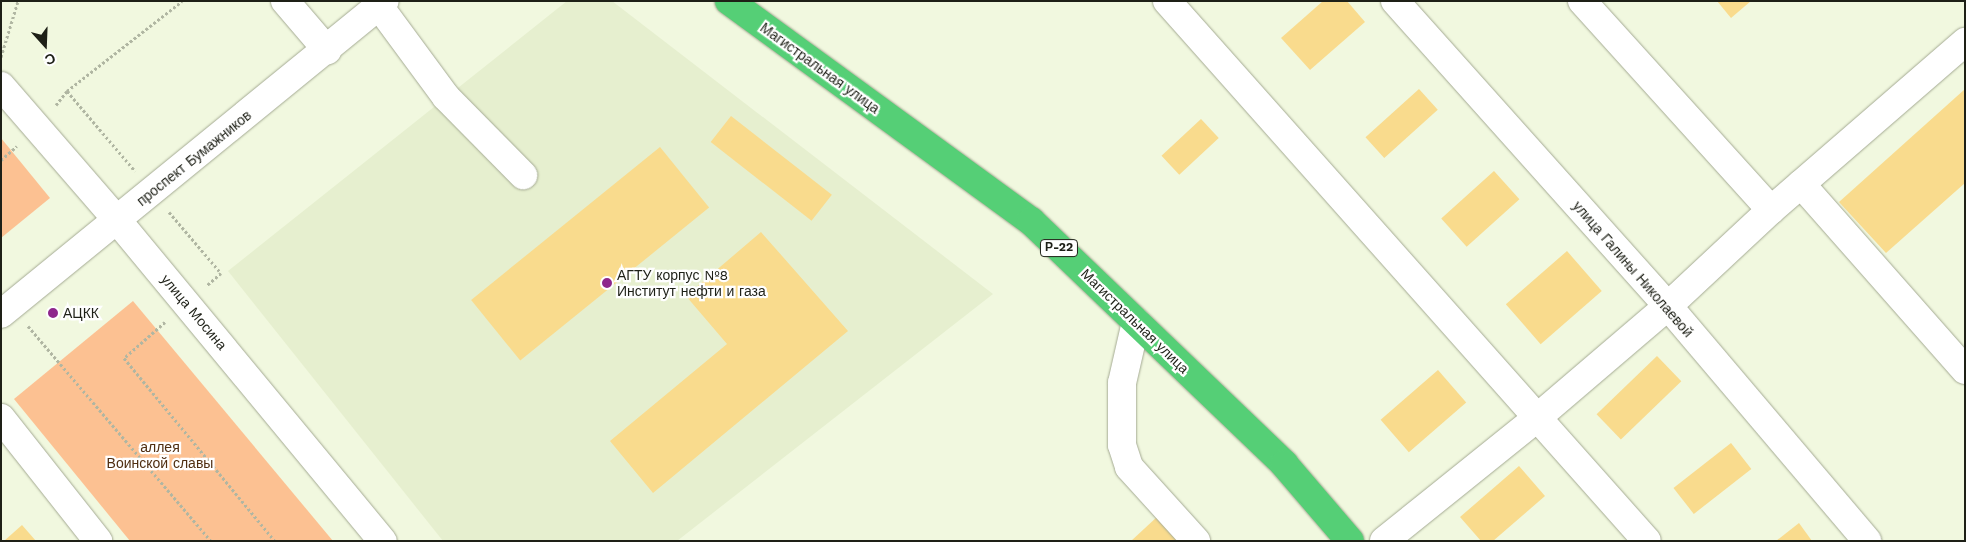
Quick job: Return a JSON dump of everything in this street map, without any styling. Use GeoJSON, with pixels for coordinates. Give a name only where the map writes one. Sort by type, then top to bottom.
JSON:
{"type":"FeatureCollection","features":[{"type":"Feature","properties":{"kind":"highway","name":"Магистральная улица"},"geometry":{"type":"LineString","coordinates":[[729,1],[1031,221],[1284,464],[1350,541]]}},
{"type":"Feature","properties":{"kind":"street"},"geometry":{"type":"LineString","coordinates":[[285,1],[327,50]]}},
{"type":"Feature","properties":{"kind":"street"},"geometry":{"type":"LineString","coordinates":[[1167,1],[1647,541]]}},
{"type":"Feature","properties":{"kind":"street","name":"улица Галины Николаевой"},"geometry":{"type":"LineString","coordinates":[[1395,1],[1668,306],[1867,541]]}},
{"type":"Feature","properties":{"kind":"street"},"geometry":{"type":"LineString","coordinates":[[1582,1],[1771,210]]}},
{"type":"Feature","properties":{"kind":"street"},"geometry":{"type":"LineString","coordinates":[[382,4],[446,97],[523,175]]}},
{"type":"Feature","properties":{"kind":"street","name":"проспект Бумажников"},"geometry":{"type":"LineString","coordinates":[[6,310],[382,4]]}},
{"type":"Feature","properties":{"kind":"street"},"geometry":{"type":"LineString","coordinates":[[1384,541],[1538,417],[1668,306],[1771,210],[1965,42]]}},
{"type":"Feature","properties":{"kind":"street","name":"улица Мосина"},"geometry":{"type":"LineString","coordinates":[[1,86],[118,220],[383,541]]}},
{"type":"Feature","properties":{"kind":"street"},"geometry":{"type":"LineString","coordinates":[[1801,184],[1964,367]]}},
{"type":"Feature","properties":{"kind":"street"},"geometry":{"type":"LineString","coordinates":[[1136,322],[1122,382],[1122,444],[1129,467],[1196,541]]}},
{"type":"Feature","properties":{"kind":"street"},"geometry":{"type":"LineString","coordinates":[[1,418],[98,541]]}},
{"type":"Feature","properties":{"kind":"path"},"geometry":{"type":"LineString","coordinates":[[1,57],[18,1]]}},
{"type":"Feature","properties":{"kind":"path"},"geometry":{"type":"LineString","coordinates":[[38,128],[68,90],[182,1]]}},
{"type":"Feature","properties":{"kind":"path"},"geometry":{"type":"LineString","coordinates":[[6,310],[211,541]]}},
{"type":"Feature","properties":{"kind":"path"},"geometry":{"type":"LineString","coordinates":[[124,358],[275,541]]}},
{"type":"Feature","properties":{"kind":"shaded area","name":"АГТУ корпус №8 Институт нефти и газа"},"geometry":{"type":"Polygon","coordinates":[[[567,1],[612,1],[993,294],[677,541],[443,541],[228,271],[567,1]]]}},
{"type":"Feature","properties":{"kind":"green space"},"geometry":{"type":"Polygon","coordinates":[[[1,138],[50,198],[1,238],[1,138]]]}},
{"type":"Feature","properties":{"kind":"green space","name":"аллея Воинской славы"},"geometry":{"type":"Polygon","coordinates":[[[133,301],[333,541],[130,541],[14,399],[133,301]]]}},
{"type":"Feature","properties":{"kind":"building"},"geometry":{"type":"Polygon","coordinates":[[[1323,1],[1347,1],[1365,22],[1310,70],[1281,38],[1323,1]]]}},
{"type":"Feature","properties":{"kind":"building"},"geometry":{"type":"Polygon","coordinates":[[[1717,1],[1751,1],[1731,18],[1717,1]]]}},
{"type":"Feature","properties":{"kind":"building"},"geometry":{"type":"Polygon","coordinates":[[[1419,89],[1438,110],[1384,158],[1365,137],[1419,89]]]}},
{"type":"Feature","properties":{"kind":"building"},"geometry":{"type":"Polygon","coordinates":[[[1965,89],[1965,183],[1886,253],[1839,202],[1965,89]]]}},
{"type":"Feature","properties":{"kind":"building"},"geometry":{"type":"Polygon","coordinates":[[[731,116],[832,195],[812,221],[711,142],[731,116]]]}},
{"type":"Feature","properties":{"kind":"building"},"geometry":{"type":"Polygon","coordinates":[[[1201,119],[1219,138],[1179,175],[1162,156],[1201,119]]]}},
{"type":"Feature","properties":{"kind":"building"},"geometry":{"type":"Polygon","coordinates":[[[660,147],[709,208],[520,361],[471,300],[660,147]]]}},
{"type":"Feature","properties":{"kind":"building"},"geometry":{"type":"Polygon","coordinates":[[[1494,171],[1519,199],[1467,247],[1441,219],[1494,171]]]}},
{"type":"Feature","properties":{"kind":"building"},"geometry":{"type":"Polygon","coordinates":[[[761,232],[848,331],[653,493],[610,441],[727,344],[686,296],[761,232]]]}},
{"type":"Feature","properties":{"kind":"building"},"geometry":{"type":"Polygon","coordinates":[[[1567,251],[1602,291],[1541,344],[1506,304],[1567,251]]]}},
{"type":"Feature","properties":{"kind":"building"},"geometry":{"type":"Polygon","coordinates":[[[1657,356],[1681,381],[1621,440],[1597,414],[1657,356]]]}},
{"type":"Feature","properties":{"kind":"building"},"geometry":{"type":"Polygon","coordinates":[[[1438,370],[1466,402],[1409,452],[1381,420],[1438,370]]]}},
{"type":"Feature","properties":{"kind":"building"},"geometry":{"type":"Polygon","coordinates":[[[1731,443],[1751,469],[1694,514],[1673,488],[1731,443]]]}},
{"type":"Feature","properties":{"kind":"building"},"geometry":{"type":"Polygon","coordinates":[[[1519,466],[1545,496],[1493,541],[1481,541],[1460,517],[1519,466]]]}},
{"type":"Feature","properties":{"kind":"building"},"geometry":{"type":"Polygon","coordinates":[[[1158,516],[1181,541],[1131,541],[1158,516]]]}},
{"type":"Feature","properties":{"kind":"building"},"geometry":{"type":"Polygon","coordinates":[[[1799,523],[1812,541],[1776,541],[1799,523]]]}},
{"type":"Feature","properties":{"kind":"building"},"geometry":{"type":"Polygon","coordinates":[[[22,525],[36,541],[4,541],[22,525]]]}},
{"type":"Feature","properties":{"kind":"place","name":"АГТУ корпус №8 Институт нефти и газа"},"geometry":{"type":"Point","coordinates":[607,283]}},
{"type":"Feature","properties":{"kind":"place","name":"АЦКК"},"geometry":{"type":"Point","coordinates":[53,313]}}]}
